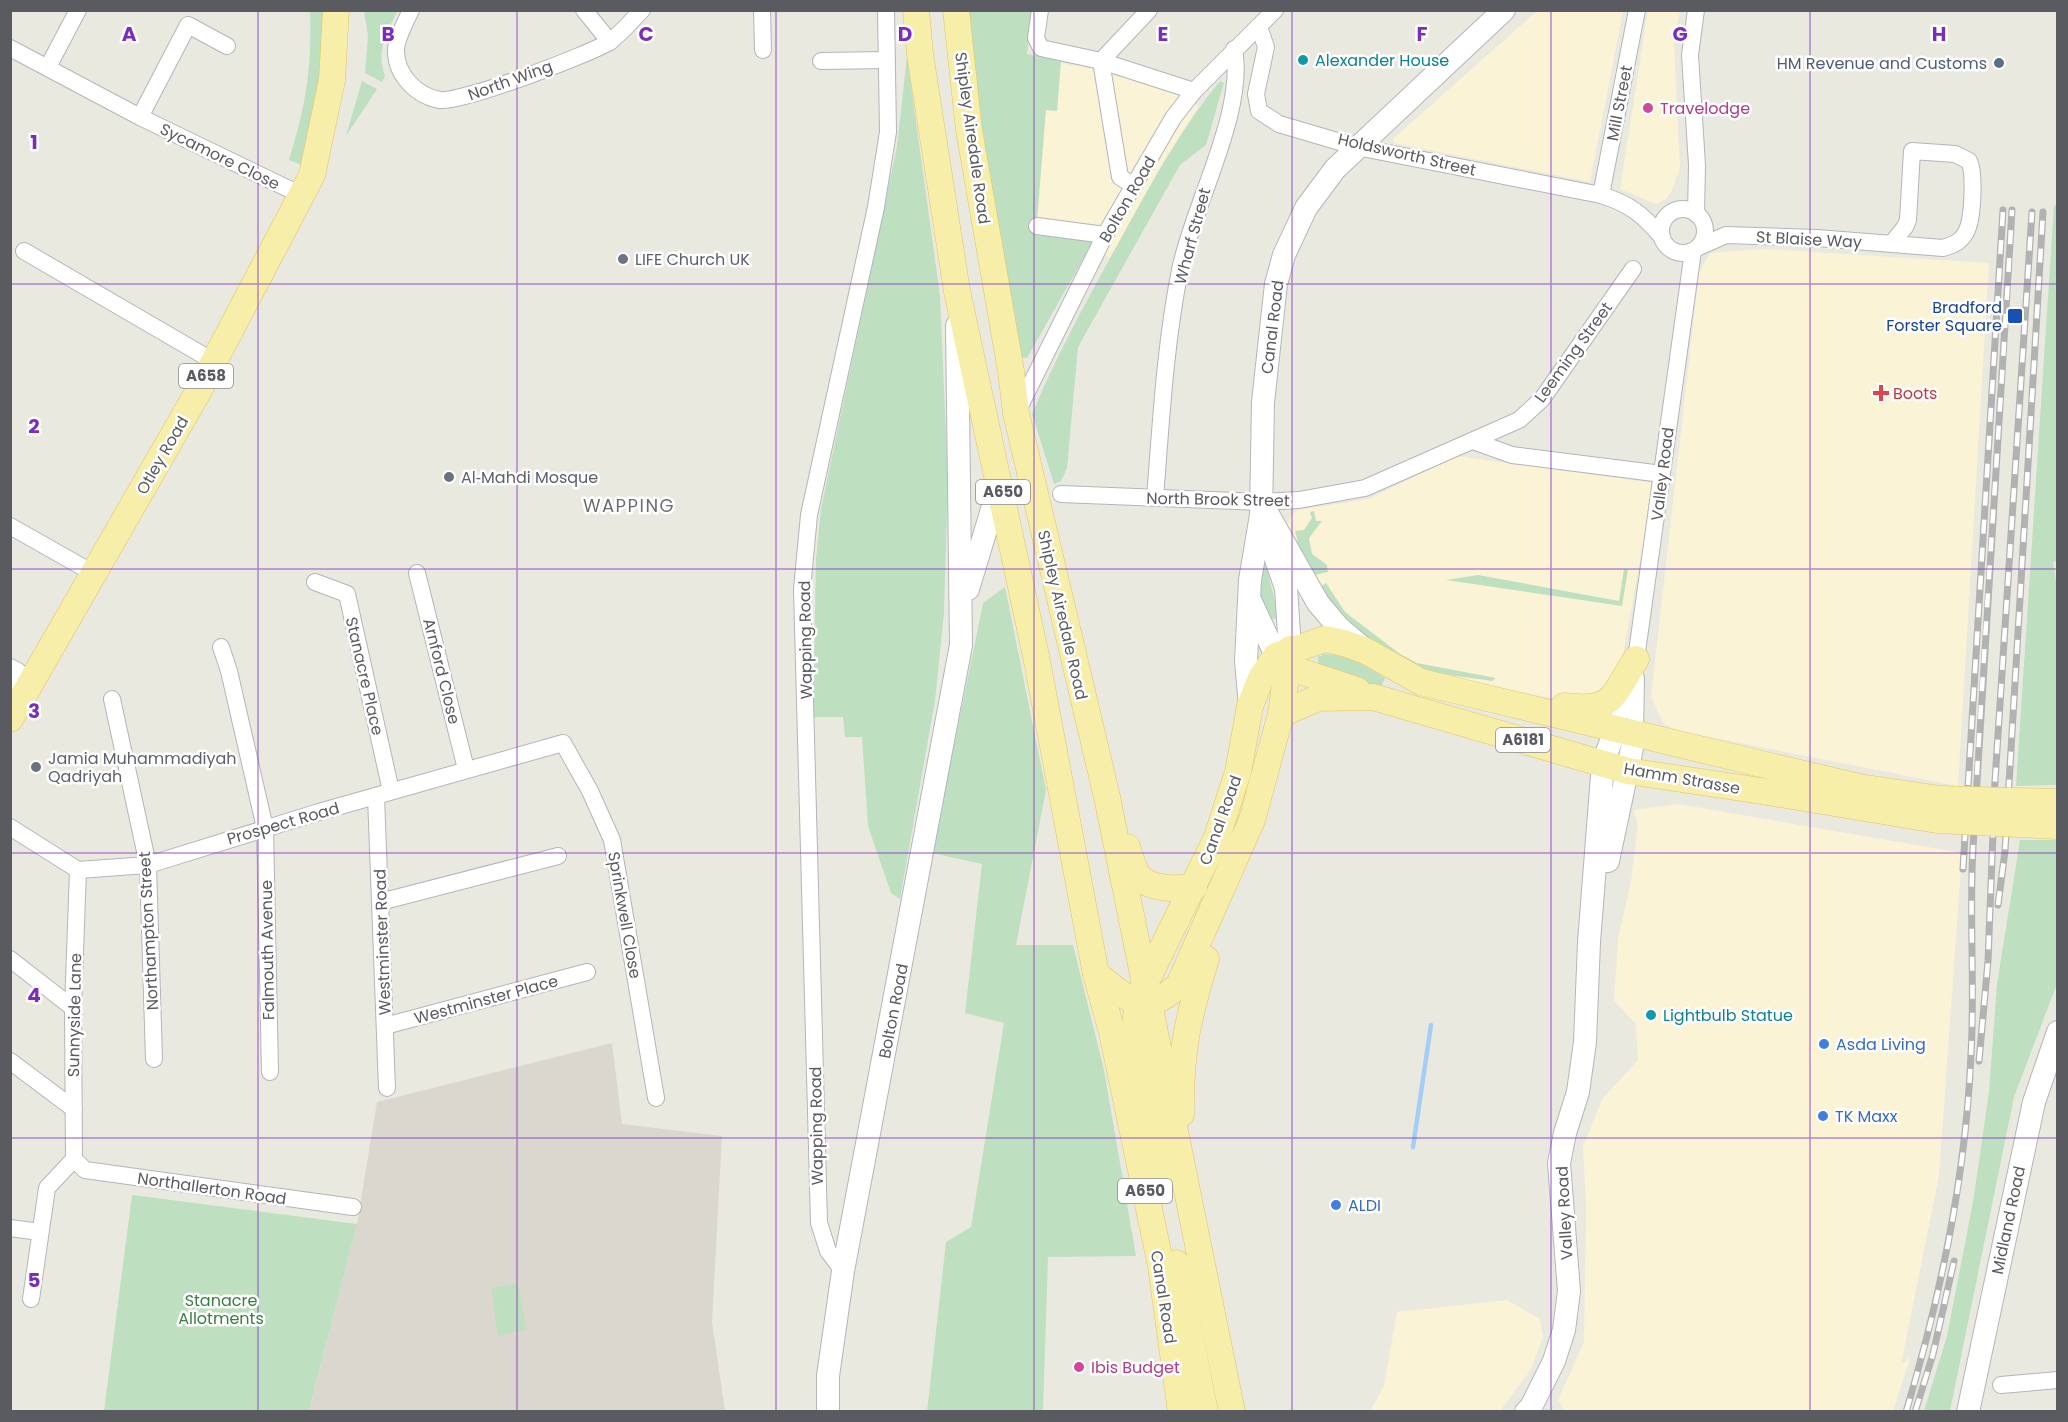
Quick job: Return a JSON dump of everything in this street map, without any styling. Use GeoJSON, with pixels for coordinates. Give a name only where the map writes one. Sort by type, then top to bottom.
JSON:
{"type":"FeatureCollection","features":[{"type":"Feature","properties":{"kind":"main road","name":"Otley Road"},"geometry":{"type":"LineString","coordinates":[[10,719],[182,422],[312,175],[332,80],[336,10]]}},
{"type":"Feature","properties":{"kind":"main road","name":"Shipley Airedale Road"},"geometry":{"type":"LineString","coordinates":[[916,10],[920,54],[957,291],[1000,482],[1066,807],[1095,974]]}},
{"type":"Feature","properties":{"kind":"main road","name":"Shipley Airedale Road"},"geometry":{"type":"LineString","coordinates":[[956,10],[969,130],[1011,371],[1016,413],[1107,797],[1143,998]]}},
{"type":"Feature","properties":{"kind":"main road"},"geometry":{"type":"LineString","coordinates":[[1000,482],[1016,413]]}},
{"type":"Feature","properties":{"kind":"main road","name":"Hamm Strasse"},"geometry":{"type":"LineString","coordinates":[[1284,657],[1325,639],[1366,651],[1420,681],[1498,699],[1616,744],[1628,771],[1937,820],[2058,826]]}},
{"type":"Feature","properties":{"kind":"main road"},"geometry":{"type":"LineString","coordinates":[[1250,706],[1261,678],[1284,657]]}},
{"type":"Feature","properties":{"kind":"main road","name":"Canal Road"},"geometry":{"type":"LineString","coordinates":[[1143,998],[1164,999],[1179,985],[1252,820],[1281,714],[1284,657]]}},
{"type":"Feature","properties":{"kind":"main road","name":"A6181"},"geometry":{"type":"LineString","coordinates":[[1284,657],[1373,698]]}},
{"type":"Feature","properties":{"kind":"main road"},"geometry":{"type":"LineString","coordinates":[[1498,699],[1597,708],[1611,698],[1636,659]]}},
{"type":"Feature","properties":{"kind":"main road","name":"Hamm Strasse"},"geometry":{"type":"LineString","coordinates":[[1281,714],[1318,698],[1373,698],[1616,744],[1774,767],[1859,787],[1940,800],[2058,802]]}},
{"type":"Feature","properties":{"kind":"main road","name":"Canal Road"},"geometry":{"type":"LineString","coordinates":[[1232,1412],[1204,1268],[1143,998],[1217,837],[1238,772],[1250,706]]}},
{"type":"Feature","properties":{"kind":"main road"},"geometry":{"type":"LineString","coordinates":[[1107,797],[1138,877],[1152,885],[1179,889],[1194,887]]}},
{"type":"Feature","properties":{"kind":"main road","name":"Canal Road"},"geometry":{"type":"LineString","coordinates":[[1182,1175],[1180,1068],[1188,1017],[1230,891],[1233,861]]}},
{"type":"Feature","properties":{"kind":"main road"},"geometry":{"type":"LineString","coordinates":[[1095,974],[1128,999],[1143,998]]}},
{"type":"Feature","properties":{"kind":"main road","name":"Canal Road"},"geometry":{"type":"LineString","coordinates":[[1095,974],[1112,1032],[1161,1266],[1181,1412]]}},
{"type":"Feature","properties":{"kind":"main road","name":"A650"},"geometry":{"type":"LineString","coordinates":[[1143,998],[1135,1026],[1138,1065],[1205,1412]]}},
{"type":"Feature","properties":{"kind":"street"},"geometry":{"type":"LineString","coordinates":[[48,66],[78,10]]}},
{"type":"Feature","properties":{"kind":"street","name":"North Wing"},"geometry":{"type":"LineString","coordinates":[[411,10],[396,47],[398,65],[405,80],[419,91],[440,100],[460,98],[548,68],[610,42],[642,10]]}},
{"type":"Feature","properties":{"kind":"street"},"geometry":{"type":"LineString","coordinates":[[584,10],[610,42]]}},
{"type":"Feature","properties":{"kind":"street"},"geometry":{"type":"LineString","coordinates":[[762,10],[763,50]]}},
{"type":"Feature","properties":{"kind":"street","name":"Wapping Road"},"geometry":{"type":"LineString","coordinates":[[843,1271],[828,1251],[819,1223],[802,589],[809,515],[871,231],[888,132],[886,10]]}},
{"type":"Feature","properties":{"kind":"street"},"geometry":{"type":"LineString","coordinates":[[1040,10],[1036,38],[1041,48],[1101,61],[1194,91]]}},
{"type":"Feature","properties":{"kind":"street"},"geometry":{"type":"LineString","coordinates":[[1101,61],[1149,10]]}},
{"type":"Feature","properties":{"kind":"street","name":"Bolton Road"},"geometry":{"type":"LineString","coordinates":[[1016,413],[1105,235],[1173,118],[1194,91],[1275,10]]}},
{"type":"Feature","properties":{"kind":"street","name":"Canal Road"},"geometry":{"type":"LineString","coordinates":[[1250,706],[1246,662],[1249,597],[1261,509],[1263,402],[1275,284],[1284,255],[1306,208],[1335,169],[1503,10]]}},
{"type":"Feature","properties":{"kind":"street","name":"Mill Street"},"geometry":{"type":"LineString","coordinates":[[1601,195],[1637,10]]}},
{"type":"Feature","properties":{"kind":"street"},"geometry":{"type":"LineString","coordinates":[[1673,251],[1687,253],[1696,249],[1705,234],[1699,216],[1695,178],[1695,122],[1690,55],[1696,10]]}},
{"type":"Feature","properties":{"kind":"street","name":"Sycamore Close"},"geometry":{"type":"LineString","coordinates":[[140,117],[189,25],[227,46]]}},
{"type":"Feature","properties":{"kind":"street","name":"Holdsworth Street"},"geometry":{"type":"LineString","coordinates":[[1259,27],[1266,47],[1256,94],[1259,111],[1279,124],[1358,147],[1618,200],[1642,213],[1662,237]]}},
{"type":"Feature","properties":{"kind":"street","name":"Sycamore Close"},"geometry":{"type":"LineString","coordinates":[[10,48],[48,66],[140,117],[301,195]]}},
{"type":"Feature","properties":{"kind":"street","name":"Wharf Street"},"geometry":{"type":"LineString","coordinates":[[1155,498],[1165,372],[1180,269],[1231,111],[1238,69],[1234,50]]}},
{"type":"Feature","properties":{"kind":"street"},"geometry":{"type":"LineString","coordinates":[[821,61],[887,60]]}},
{"type":"Feature","properties":{"kind":"street"},"geometry":{"type":"LineString","coordinates":[[1101,61],[1120,177],[1134,186]]}},
{"type":"Feature","properties":{"kind":"street","name":"St Blaise Way"},"geometry":{"type":"LineString","coordinates":[[1696,249],[1726,235],[1892,243],[1943,248],[1961,239],[1970,224],[1973,176],[1969,161],[1955,154],[1912,152],[1908,220],[1892,243]]}},
{"type":"Feature","properties":{"kind":"street"},"geometry":{"type":"LineString","coordinates":[[1686,290],[1673,251],[1662,237],[1662,224],[1674,212],[1695,178]]}},
{"type":"Feature","properties":{"kind":"street"},"geometry":{"type":"LineString","coordinates":[[1674,212],[1684,209],[1699,216],[1726,235]]}},
{"type":"Feature","properties":{"kind":"street","name":"Holdsworth Street"},"geometry":{"type":"LineString","coordinates":[[1642,213],[1674,212]]}},
{"type":"Feature","properties":{"kind":"street"},"geometry":{"type":"LineString","coordinates":[[1037,226],[1105,235]]}},
{"type":"Feature","properties":{"kind":"street","name":"Valley Road"},"geometry":{"type":"LineString","coordinates":[[1531,1410],[1554,1361],[1564,1330],[1569,1291],[1559,1163],[1580,1082],[1585,1042],[1589,942],[1616,744],[1636,659],[1686,290],[1696,249]]}},
{"type":"Feature","properties":{"kind":"street"},"geometry":{"type":"LineString","coordinates":[[24,251],[213,361]]}},
{"type":"Feature","properties":{"kind":"street","name":"Leeming Street"},"geometry":{"type":"LineString","coordinates":[[1473,441],[1519,420],[1542,399],[1633,269]]}},
{"type":"Feature","properties":{"kind":"street","name":"Bolton Road"},"geometry":{"type":"LineString","coordinates":[[828,1412],[828,1376],[843,1271],[934,798],[961,645],[957,291]]}},
{"type":"Feature","properties":{"kind":"street"},"geometry":{"type":"LineString","coordinates":[[1473,441],[1512,455],[1662,474]]}},
{"type":"Feature","properties":{"kind":"street","name":"North Brook Street"},"geometry":{"type":"LineString","coordinates":[[1061,494],[1155,498],[1261,509],[1365,488],[1473,441]]}},
{"type":"Feature","properties":{"kind":"street","name":"Bolton Road"},"geometry":{"type":"LineString","coordinates":[[962,610],[1000,482]]}},
{"type":"Feature","properties":{"kind":"street"},"geometry":{"type":"LineString","coordinates":[[1261,509],[1318,603],[1339,628],[1366,651]]}},
{"type":"Feature","properties":{"kind":"street","name":"Canal Road"},"geometry":{"type":"LineString","coordinates":[[1261,509],[1286,588],[1284,657]]}},
{"type":"Feature","properties":{"kind":"street"},"geometry":{"type":"LineString","coordinates":[[10,526],[93,573]]}},
{"type":"Feature","properties":{"kind":"street","name":"Arnford Close"},"geometry":{"type":"LineString","coordinates":[[417,573],[466,769]]}},
{"type":"Feature","properties":{"kind":"street","name":"Stanacre Place"},"geometry":{"type":"LineString","coordinates":[[315,582],[347,594],[384,794]]}},
{"type":"Feature","properties":{"kind":"street"},"geometry":{"type":"LineString","coordinates":[[1249,597],[1284,657]]}},
{"type":"Feature","properties":{"kind":"street","name":"Falmouth Avenue"},"geometry":{"type":"LineString","coordinates":[[221,647],[229,671],[265,828],[270,1072]]}},
{"type":"Feature","properties":{"kind":"street"},"geometry":{"type":"LineString","coordinates":[[10,667],[18,671],[10,687]]}},
{"type":"Feature","properties":{"kind":"street","name":"Northampton Street"},"geometry":{"type":"LineString","coordinates":[[112,699],[148,865],[154,1059]]}},
{"type":"Feature","properties":{"kind":"street","name":"Prospect Road"},"geometry":{"type":"LineString","coordinates":[[78,870],[148,865],[265,828],[563,743]]}},
{"type":"Feature","properties":{"kind":"street","name":"Sprinkwell Close"},"geometry":{"type":"LineString","coordinates":[[563,743],[590,791],[612,840],[656,1098]]}},
{"type":"Feature","properties":{"kind":"street","name":"Valley Road"},"geometry":{"type":"LineString","coordinates":[[1589,942],[1628,771],[1616,744]]}},
{"type":"Feature","properties":{"kind":"street","name":"Westminster Road"},"geometry":{"type":"LineString","coordinates":[[384,794],[380,902],[387,1088]]}},
{"type":"Feature","properties":{"kind":"street"},"geometry":{"type":"LineString","coordinates":[[10,827],[78,870]]}},
{"type":"Feature","properties":{"kind":"street"},"geometry":{"type":"LineString","coordinates":[[380,902],[558,856]]}},
{"type":"Feature","properties":{"kind":"street","name":"Sunnyside Lane"},"geometry":{"type":"LineString","coordinates":[[74,1159],[73,1008],[78,870]]}},
{"type":"Feature","properties":{"kind":"street"},"geometry":{"type":"LineString","coordinates":[[10,959],[73,1008]]}},
{"type":"Feature","properties":{"kind":"street","name":"Westminster Place"},"geometry":{"type":"LineString","coordinates":[[385,1026],[587,972]]}},
{"type":"Feature","properties":{"kind":"street","name":"Midland Road"},"geometry":{"type":"LineString","coordinates":[[1968,1412],[2018,1170],[2055,1045]]}},
{"type":"Feature","properties":{"kind":"street"},"geometry":{"type":"LineString","coordinates":[[10,1062],[74,1109]]}},
{"type":"Feature","properties":{"kind":"street"},"geometry":{"type":"LineString","coordinates":[[31,1299],[46,1188],[74,1159]]}},
{"type":"Feature","properties":{"kind":"street","name":"Northallerton Road"},"geometry":{"type":"LineString","coordinates":[[74,1159],[85,1170],[353,1207]]}},
{"type":"Feature","properties":{"kind":"street"},"geometry":{"type":"LineString","coordinates":[[10,1228],[40,1232]]}},
{"type":"Feature","properties":{"kind":"street"},"geometry":{"type":"LineString","coordinates":[[2001,1384],[2058,1380]]}},
{"type":"Feature","properties":{"kind":"shaded area"},"geometry":{"type":"Polygon","coordinates":[[[1537,11],[1623,11],[1590,182],[1394,143],[1393,139],[1537,11]]]}},
{"type":"Feature","properties":{"kind":"shaded area"},"geometry":{"type":"Polygon","coordinates":[[[1648,11],[1680,11],[1674,44],[1680,168],[1671,192],[1666,199],[1656,204],[1620,189],[1648,11]]]}},
{"type":"Feature","properties":{"kind":"shaded area"},"geometry":{"type":"Polygon","coordinates":[[[1049,61],[1112,72],[1176,92],[1199,106],[1163,162],[1110,258],[1091,245],[1036,233],[1049,61]]]}},
{"type":"Feature","properties":{"kind":"shaded area"},"geometry":{"type":"Polygon","coordinates":[[[1765,249],[1989,263],[1958,786],[1680,731],[1664,724],[1651,697],[1699,273],[1710,253],[1765,249]]]}},
{"type":"Feature","properties":{"kind":"shaded area"},"geometry":{"type":"Polygon","coordinates":[[[1456,456],[1654,483],[1619,677],[1582,704],[1416,672],[1349,630],[1286,532],[1291,516],[1298,510],[1369,499],[1456,456]]]}},
{"type":"Feature","properties":{"kind":"shaded area"},"geometry":{"type":"Polygon","coordinates":[[[1678,804],[1962,853],[1939,1176],[1901,1364],[1910,1358],[1893,1411],[1565,1412],[1558,1400],[1584,1342],[1586,1206],[1583,1146],[1603,1098],[1638,1060],[1636,1024],[1614,1001],[1618,939],[1631,881],[1638,824],[1633,810],[1678,804]]]}},
{"type":"Feature","properties":{"kind":"shaded area"},"geometry":{"type":"Polygon","coordinates":[[[612,1043],[622,1124],[722,1136],[712,1322],[725,1411],[309,1412],[357,1224],[377,1102],[612,1043]]]}},
{"type":"Feature","properties":{"kind":"shaded area"},"geometry":{"type":"Polygon","coordinates":[[[1507,1300],[1540,1319],[1543,1337],[1530,1371],[1500,1411],[1370,1411],[1384,1386],[1397,1312],[1507,1300]]]}},
{"type":"Feature","properties":{"kind":"green space"},"geometry":{"type":"Polygon","coordinates":[[[310,11],[325,11],[324,84],[302,165],[289,160],[307,86],[310,11]]]}},
{"type":"Feature","properties":{"kind":"green space"},"geometry":{"type":"Polygon","coordinates":[[[364,11],[398,11],[382,50],[382,67],[385,76],[382,82],[365,73],[368,36],[364,11]]]}},
{"type":"Feature","properties":{"kind":"green space"},"geometry":{"type":"Polygon","coordinates":[[[966,11],[1032,11],[1027,54],[1061,61],[1057,111],[1046,110],[1036,232],[1092,241],[1027,358],[1021,357],[990,217],[966,11]]]}},
{"type":"Feature","properties":{"kind":"green space"},"geometry":{"type":"Polygon","coordinates":[[[907,56],[940,296],[948,479],[944,613],[935,701],[900,899],[891,893],[868,826],[862,737],[845,737],[843,717],[813,717],[816,559],[821,509],[897,146],[907,56]]]}},
{"type":"Feature","properties":{"kind":"green space"},"geometry":{"type":"Polygon","coordinates":[[[362,81],[377,89],[346,136],[362,81]]]}},
{"type":"Feature","properties":{"kind":"green space"},"geometry":{"type":"Polygon","coordinates":[[[1220,81],[1224,83],[1206,145],[1180,165],[1078,347],[1067,468],[1061,481],[1054,484],[1032,414],[1076,321],[1147,192],[1181,135],[1220,81]]]}},
{"type":"Feature","properties":{"kind":"green space"},"geometry":{"type":"Polygon","coordinates":[[[2054,205],[2058,206],[2058,560],[2053,562],[2058,593],[2057,785],[2016,786],[2054,205]]]}},
{"type":"Feature","properties":{"kind":"green space"},"geometry":{"type":"Polygon","coordinates":[[[1314,511],[1316,521],[1322,521],[1309,538],[1312,554],[1327,565],[1328,572],[1314,575],[1299,547],[1295,531],[1304,530],[1312,518],[1310,512],[1314,511]]]}},
{"type":"Feature","properties":{"kind":"green space"},"geometry":{"type":"Polygon","coordinates":[[[1264,558],[1279,617],[1269,621],[1258,598],[1264,558]]]}},
{"type":"Feature","properties":{"kind":"green space"},"geometry":{"type":"Polygon","coordinates":[[[1624,569],[1628,570],[1622,606],[1446,580],[1478,575],[1619,601],[1624,569]]]}},
{"type":"Feature","properties":{"kind":"green space"},"geometry":{"type":"Polygon","coordinates":[[[1326,583],[1345,612],[1400,654],[1417,663],[1496,678],[1492,681],[1455,676],[1405,661],[1377,644],[1351,623],[1320,587],[1326,583]]]}},
{"type":"Feature","properties":{"kind":"green space"},"geometry":{"type":"Polygon","coordinates":[[[1005,587],[1046,790],[1016,945],[1073,945],[1104,1070],[1136,1256],[1048,1257],[1043,1411],[927,1412],[946,1242],[971,1227],[1004,1023],[965,1013],[982,864],[932,853],[983,603],[1005,587]]]}},
{"type":"Feature","properties":{"kind":"green space"},"geometry":{"type":"Polygon","coordinates":[[[1322,654],[1347,658],[1377,673],[1385,678],[1380,689],[1319,674],[1318,656],[1322,654]]]}},
{"type":"Feature","properties":{"kind":"green space"},"geometry":{"type":"Polygon","coordinates":[[[2020,840],[2057,840],[2057,984],[2014,1097],[1950,1411],[1924,1411],[1947,1336],[1973,1202],[1989,1092],[1997,984],[2020,840]]]}},
{"type":"Feature","properties":{"kind":"green space","name":"Stanacre Allotments"},"geometry":{"type":"Polygon","coordinates":[[[132,1195],[357,1224],[309,1411],[104,1411],[132,1195]]]}},
{"type":"Feature","properties":{"kind":"green space"},"geometry":{"type":"Polygon","coordinates":[[[518,1283],[526,1330],[498,1335],[491,1288],[518,1283]]]}},
{"type":"Feature","properties":{"kind":"waterway"},"geometry":{"type":"LineString","coordinates":[[1413,1147],[1431,1025]]}},
{"type":"Feature","properties":{"kind":"railway"},"geometry":{"type":"LineString","coordinates":[[1963,869],[2003,210]]}},
{"type":"Feature","properties":{"kind":"railway"},"geometry":{"type":"LineString","coordinates":[[1906,1412],[1930,1324],[1950,1235],[1964,1145],[1968,1100],[1972,1028],[1973,847],[2012,210]]}},
{"type":"Feature","properties":{"kind":"railway"},"geometry":{"type":"LineString","coordinates":[[1979,1061],[1988,961],[1995,781],[2032,212]]}},
{"type":"Feature","properties":{"kind":"railway"},"geometry":{"type":"LineString","coordinates":[[1998,905],[2005,851],[2043,212]]}},
{"type":"Feature","properties":{"kind":"railway"},"geometry":{"type":"LineString","coordinates":[[1915,1412],[1933,1354],[1954,1261]]}},
{"type":"Feature","properties":{"kind":"place","name":"Alexander House"},"geometry":{"type":"Point","coordinates":[1303,60]}},
{"type":"Feature","properties":{"kind":"place","name":"HM Revenue and Customs"},"geometry":{"type":"Point","coordinates":[1999,63]}},
{"type":"Feature","properties":{"kind":"place","name":"Travelodge"},"geometry":{"type":"Point","coordinates":[1648,108]}},
{"type":"Feature","properties":{"kind":"place","name":"LIFE Church UK"},"geometry":{"type":"Point","coordinates":[623,259]}},
{"type":"Feature","properties":{"kind":"place","name":"Bradford Forster Square"},"geometry":{"type":"Point","coordinates":[2015,316]}},
{"type":"Feature","properties":{"kind":"place","name":"Boots"},"geometry":{"type":"Point","coordinates":[1881,393]}},
{"type":"Feature","properties":{"kind":"place","name":"Al‐Mahdi Mosque"},"geometry":{"type":"Point","coordinates":[449,477]}},
{"type":"Feature","properties":{"kind":"place","name":"Jamia Muhammadiyah Qadriyah"},"geometry":{"type":"Point","coordinates":[36,767]}},
{"type":"Feature","properties":{"kind":"place","name":"Lightbulb Statue"},"geometry":{"type":"Point","coordinates":[1651,1015]}},
{"type":"Feature","properties":{"kind":"place","name":"Asda Living"},"geometry":{"type":"Point","coordinates":[1824,1044]}},
{"type":"Feature","properties":{"kind":"place","name":"TK Maxx"},"geometry":{"type":"Point","coordinates":[1823,1116]}},
{"type":"Feature","properties":{"kind":"place","name":"ALDI"},"geometry":{"type":"Point","coordinates":[1336,1205]}},
{"type":"Feature","properties":{"kind":"place","name":"Ibis Budget"},"geometry":{"type":"Point","coordinates":[1079,1367]}},
{"type":"Feature","properties":{"kind":"district","name":"WAPPING"},"geometry":{"type":"Point","coordinates":[629,506]}}]}
